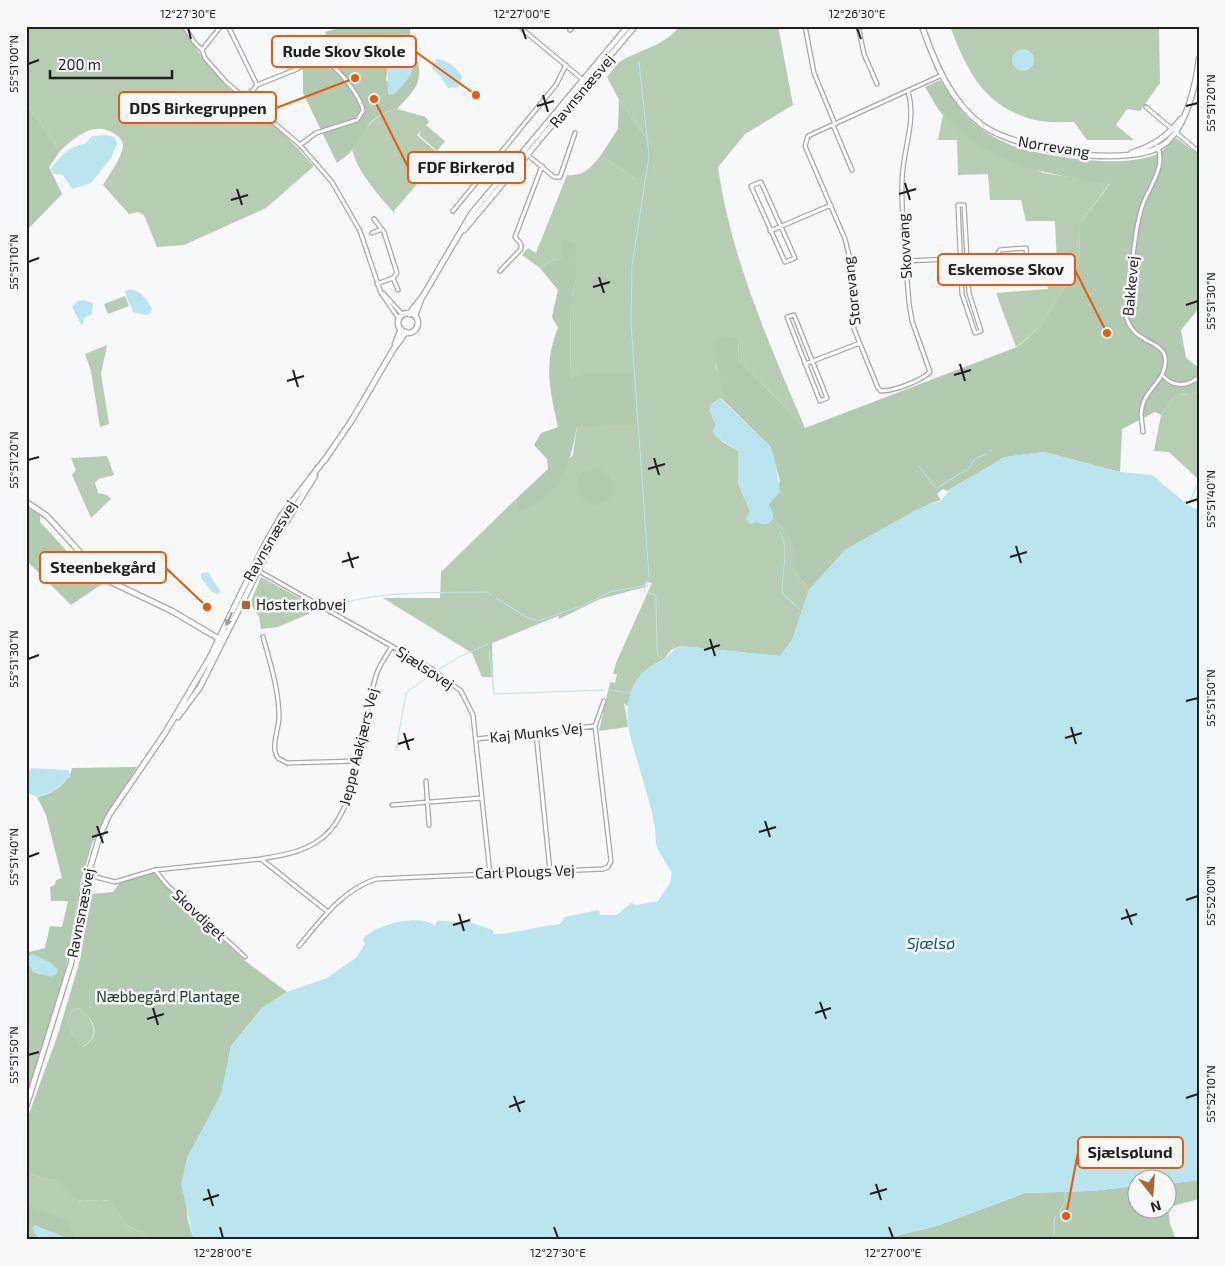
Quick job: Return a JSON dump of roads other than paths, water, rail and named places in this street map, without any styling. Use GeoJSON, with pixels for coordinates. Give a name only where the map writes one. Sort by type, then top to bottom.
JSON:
{"type":"FeatureCollection","features":[{"type":"Feature","properties":{"kind":"main road","name":"Ravnsnæsvej"},"geometry":{"type":"LineString","coordinates":[[415,316],[423,296],[471,214],[628,26]]}},
{"type":"Feature","properties":{"kind":"main road","name":"Ravnsnæsvej"},"geometry":{"type":"LineString","coordinates":[[456,238],[588,84],[635,26]]}},
{"type":"Feature","properties":{"kind":"main road","name":"Nørrevang"},"geometry":{"type":"LineString","coordinates":[[922,26],[942,75],[967,111],[982,125],[1008,140],[1066,152],[1137,155],[1159,148]]}},
{"type":"Feature","properties":{"kind":"main road"},"geometry":{"type":"LineString","coordinates":[[1159,148],[1183,117],[1194,91],[1199,58]]}},
{"type":"Feature","properties":{"kind":"main road"},"geometry":{"type":"LineString","coordinates":[[1156,143],[1174,131]]}},
{"type":"Feature","properties":{"kind":"main road","name":"Nørrevang"},"geometry":{"type":"LineString","coordinates":[[1127,154],[1156,143]]}},
{"type":"Feature","properties":{"kind":"main road","name":"Ravnsnæsvej"},"geometry":{"type":"LineString","coordinates":[[409,314],[423,296]]}},
{"type":"Feature","properties":{"kind":"main road"},"geometry":{"type":"LineString","coordinates":[[409,314],[415,316],[417,326],[411,332],[406,332],[400,329],[401,317],[409,314]]}},
{"type":"Feature","properties":{"kind":"main road","name":"Ravnsnæsvej"},"geometry":{"type":"LineString","coordinates":[[393,350],[400,329]]}},
{"type":"Feature","properties":{"kind":"main road","name":"Ravnsnæsvej"},"geometry":{"type":"LineString","coordinates":[[26,1107],[71,963],[87,875],[95,848],[109,815],[165,733],[200,686],[225,641],[258,571],[280,530],[355,416],[393,350],[406,332]]}},
{"type":"Feature","properties":{"kind":"main road","name":"Ravnsnæsvej"},"geometry":{"type":"LineString","coordinates":[[165,733],[219,639],[253,568],[281,516],[326,458]]}},
{"type":"Feature","properties":{"kind":"main road"},"geometry":{"type":"LineString","coordinates":[[26,502],[48,516],[87,560],[111,582],[172,611],[225,641]]}},
{"type":"Feature","properties":{"kind":"street"},"geometry":{"type":"LineString","coordinates":[[184,26],[213,67],[245,100],[300,145],[332,182],[362,237],[381,291],[401,317]]}},
{"type":"Feature","properties":{"kind":"street"},"geometry":{"type":"LineString","coordinates":[[202,50],[221,26]]}},
{"type":"Feature","properties":{"kind":"street"},"geometry":{"type":"LineString","coordinates":[[228,26],[257,85]]}},
{"type":"Feature","properties":{"kind":"street"},"geometry":{"type":"LineString","coordinates":[[524,26],[522,29],[588,84]]}},
{"type":"Feature","properties":{"kind":"street"},"geometry":{"type":"LineString","coordinates":[[805,26],[814,73],[852,170]]}},
{"type":"Feature","properties":{"kind":"street"},"geometry":{"type":"LineString","coordinates":[[858,26],[864,54],[877,84]]}},
{"type":"Feature","properties":{"kind":"street"},"geometry":{"type":"LineString","coordinates":[[570,30],[575,27]]}},
{"type":"Feature","properties":{"kind":"street"},"geometry":{"type":"LineString","coordinates":[[245,100],[257,85],[297,68],[318,56],[323,57],[361,100],[363,111],[357,120],[316,133],[300,145]]}},
{"type":"Feature","properties":{"kind":"street","name":"Ravnsnæsvej"},"geometry":{"type":"LineString","coordinates":[[453,211],[556,86],[566,65]]}},
{"type":"Feature","properties":{"kind":"street","name":"Storevang"},"geometry":{"type":"LineString","coordinates":[[905,384],[881,391],[878,388],[852,318],[849,255],[831,205],[805,146],[808,136],[942,75]]}},
{"type":"Feature","properties":{"kind":"street","name":"Skovvang"},"geometry":{"type":"LineString","coordinates":[[905,384],[926,376],[930,372],[912,321],[906,261],[902,184],[903,162],[912,114],[908,91]]}},
{"type":"Feature","properties":{"kind":"street"},"geometry":{"type":"LineString","coordinates":[[1146,107],[1199,152]]}},
{"type":"Feature","properties":{"kind":"street","name":"Ravnsnæsvej"},"geometry":{"type":"LineString","coordinates":[[523,152],[554,177],[560,177],[575,133]]}},
{"type":"Feature","properties":{"kind":"street"},"geometry":{"type":"LineString","coordinates":[[1156,143],[1159,148]]}},
{"type":"Feature","properties":{"kind":"street","name":"Bakkevej"},"geometry":{"type":"LineString","coordinates":[[1159,148],[1161,162],[1141,209],[1126,316],[1130,326],[1140,338],[1162,350],[1165,358],[1163,376]]}},
{"type":"Feature","properties":{"kind":"street"},"geometry":{"type":"LineString","coordinates":[[500,271],[521,249],[521,244],[515,237],[542,166]]}},
{"type":"Feature","properties":{"kind":"street"},"geometry":{"type":"LineString","coordinates":[[761,182],[779,227],[795,258],[786,262],[751,186],[761,182]]}},
{"type":"Feature","properties":{"kind":"street"},"geometry":{"type":"LineString","coordinates":[[770,230],[831,205]]}},
{"type":"Feature","properties":{"kind":"street"},"geometry":{"type":"LineString","coordinates":[[958,205],[964,205],[969,293],[981,331],[974,333],[962,294],[960,259],[958,205]]}},
{"type":"Feature","properties":{"kind":"street"},"geometry":{"type":"LineString","coordinates":[[374,219],[382,230],[397,273],[393,278],[378,284]]}},
{"type":"Feature","properties":{"kind":"street"},"geometry":{"type":"LineString","coordinates":[[372,233],[382,230]]}},
{"type":"Feature","properties":{"kind":"street"},"geometry":{"type":"LineString","coordinates":[[906,261],[995,257],[1001,263],[1027,262],[1026,248],[1000,250],[995,257]]}},
{"type":"Feature","properties":{"kind":"street"},"geometry":{"type":"LineString","coordinates":[[393,278],[398,290]]}},
{"type":"Feature","properties":{"kind":"street"},"geometry":{"type":"LineString","coordinates":[[794,315],[812,361],[827,398],[820,401],[786,318],[794,315]]}},
{"type":"Feature","properties":{"kind":"street"},"geometry":{"type":"LineString","coordinates":[[805,364],[860,343]]}},
{"type":"Feature","properties":{"kind":"street"},"geometry":{"type":"LineString","coordinates":[[1143,432],[1141,417],[1144,402],[1163,376],[1168,382],[1180,385],[1199,377]]}},
{"type":"Feature","properties":{"kind":"street","name":"Sjælsøvej"},"geometry":{"type":"LineString","coordinates":[[253,568],[432,669],[461,691],[473,715],[477,739],[490,874]]}},
{"type":"Feature","properties":{"kind":"street"},"geometry":{"type":"LineString","coordinates":[[264,637],[279,714],[279,731],[274,749],[278,758],[287,762],[357,761]]}},
{"type":"Feature","properties":{"kind":"street","name":"Jeppe Aakjærs Vej"},"geometry":{"type":"LineString","coordinates":[[87,875],[115,882],[155,870],[261,860],[298,851],[328,833],[343,812],[377,673],[392,646]]}},
{"type":"Feature","properties":{"kind":"street","name":"Carl Plougs Vej"},"geometry":{"type":"LineString","coordinates":[[299,946],[328,912],[356,888],[376,879],[603,869],[610,864],[595,726],[604,701]]}},
{"type":"Feature","properties":{"kind":"street","name":"Kaj Munks Vej"},"geometry":{"type":"LineString","coordinates":[[477,739],[595,726]]}},
{"type":"Feature","properties":{"kind":"street"},"geometry":{"type":"LineString","coordinates":[[536,732],[550,871]]}},
{"type":"Feature","properties":{"kind":"street"},"geometry":{"type":"LineString","coordinates":[[426,780],[429,825]]}},
{"type":"Feature","properties":{"kind":"street"},"geometry":{"type":"LineString","coordinates":[[392,804],[482,798]]}},
{"type":"Feature","properties":{"kind":"street"},"geometry":{"type":"LineString","coordinates":[[261,860],[328,912]]}},
{"type":"Feature","properties":{"kind":"street","name":"Skovdiget"},"geometry":{"type":"LineString","coordinates":[[155,870],[167,885],[245,957]]}},
{"type":"Feature","properties":{"kind":"water"},"geometry":{"type":"Polygon","coordinates":[[[385,35],[409,56],[412,62],[410,76],[394,94],[389,95],[387,65],[369,51],[371,44],[385,35]]]}},
{"type":"Feature","properties":{"kind":"water"},"geometry":{"type":"Polygon","coordinates":[[[1023,49],[1031,52],[1034,60],[1031,68],[1023,71],[1015,68],[1012,60],[1015,52],[1023,49]]]}},
{"type":"Feature","properties":{"kind":"water"},"geometry":{"type":"Polygon","coordinates":[[[436,59],[447,62],[460,73],[462,76],[459,87],[448,88],[432,68],[436,59]]]}},
{"type":"Feature","properties":{"kind":"water"},"geometry":{"type":"Polygon","coordinates":[[[105,135],[115,137],[117,144],[111,158],[91,183],[72,189],[63,175],[54,174],[51,169],[65,152],[85,144],[92,136],[105,135]]]}},
{"type":"Feature","properties":{"kind":"water"},"geometry":{"type":"Polygon","coordinates":[[[127,290],[139,292],[142,295],[152,308],[150,313],[146,315],[133,312],[125,292],[127,290]]]}},
{"type":"Feature","properties":{"kind":"water"},"geometry":{"type":"Polygon","coordinates":[[[84,300],[93,303],[92,314],[84,318],[82,326],[72,307],[78,301],[84,300]]]}},
{"type":"Feature","properties":{"kind":"water"},"geometry":{"type":"Polygon","coordinates":[[[720,398],[770,446],[774,456],[780,492],[768,505],[772,511],[773,518],[769,523],[762,524],[757,522],[750,524],[746,519],[750,511],[738,483],[738,451],[715,436],[713,431],[716,424],[709,410],[711,404],[720,398]]]}},
{"type":"Feature","properties":{"kind":"water","name":"Sjælsø"},"geometry":{"type":"Polygon","coordinates":[[[1044,452],[1120,472],[1152,475],[1189,506],[1199,510],[1199,1180],[1178,1183],[1178,1168],[1128,1168],[1128,1187],[1090,1191],[1025,1193],[937,1226],[895,1236],[891,1240],[194,1240],[181,1184],[187,1158],[221,1094],[231,1046],[262,1008],[287,992],[327,978],[356,958],[365,944],[363,939],[369,934],[377,929],[398,922],[420,920],[435,926],[437,921],[460,923],[467,921],[492,930],[494,934],[502,934],[560,924],[565,917],[599,910],[600,915],[617,915],[631,903],[636,905],[658,901],[670,883],[672,873],[657,847],[653,816],[631,739],[627,711],[634,684],[643,672],[663,660],[680,646],[780,656],[792,640],[809,590],[845,550],[912,512],[931,503],[940,502],[951,488],[1005,457],[1044,452]]]}},
{"type":"Feature","properties":{"kind":"water"},"geometry":{"type":"Polygon","coordinates":[[[208,572],[220,591],[218,594],[212,592],[201,578],[201,574],[208,572]]]}},
{"type":"Feature","properties":{"kind":"water"},"geometry":{"type":"Polygon","coordinates":[[[32,768],[68,770],[71,776],[54,791],[37,797],[26,792],[26,774],[32,768]]]}},
{"type":"Feature","properties":{"kind":"water"},"geometry":{"type":"Polygon","coordinates":[[[32,954],[50,962],[58,970],[57,974],[52,977],[34,973],[29,965],[28,957],[32,954]]]}},
{"type":"Feature","properties":{"kind":"water"},"geometry":{"type":"Polygon","coordinates":[[[35,1225],[62,1236],[62,1240],[39,1240],[32,1228],[35,1225]]]}},
{"type":"Feature","properties":{"kind":"waterway"},"geometry":{"type":"LineString","coordinates":[[639,62],[649,156],[632,266],[631,324],[649,577]]}},
{"type":"Feature","properties":{"kind":"waterway"},"geometry":{"type":"LineString","coordinates":[[937,488],[968,469],[976,458],[987,454]]}},
{"type":"Feature","properties":{"kind":"waterway"},"geometry":{"type":"LineString","coordinates":[[919,466],[935,487]]}},
{"type":"Feature","properties":{"kind":"waterway"},"geometry":{"type":"LineString","coordinates":[[1197,481],[1199,477]]}},
{"type":"Feature","properties":{"kind":"waterway"},"geometry":{"type":"LineString","coordinates":[[1189,506],[1196,486]]}},
{"type":"Feature","properties":{"kind":"waterway"},"geometry":{"type":"LineString","coordinates":[[780,532],[785,547],[783,594],[802,611]]}},
{"type":"Feature","properties":{"kind":"waterway"},"geometry":{"type":"LineString","coordinates":[[646,592],[644,591],[648,580]]}},
{"type":"Feature","properties":{"kind":"waterway"},"geometry":{"type":"LineString","coordinates":[[496,598],[528,618],[539,621],[586,604],[610,592],[647,585]]}},
{"type":"Feature","properties":{"kind":"waterway"},"geometry":{"type":"LineString","coordinates":[[329,607],[387,595],[487,592],[492,595]]}},
{"type":"Feature","properties":{"kind":"waterway"},"geometry":{"type":"LineString","coordinates":[[648,593],[654,594],[656,598],[658,657],[664,659]]}},
{"type":"Feature","properties":{"kind":"waterway"},"geometry":{"type":"LineString","coordinates":[[438,670],[459,657],[488,644]]}},
{"type":"Feature","properties":{"kind":"waterway"},"geometry":{"type":"LineString","coordinates":[[489,651],[494,694],[604,690]]}},
{"type":"Feature","properties":{"kind":"waterway"},"geometry":{"type":"LineString","coordinates":[[396,750],[406,693],[432,674]]}},
{"type":"Feature","properties":{"kind":"waterway"},"geometry":{"type":"LineString","coordinates":[[609,690],[632,693]]}},
{"type":"Feature","properties":{"kind":"waterway"},"geometry":{"type":"LineString","coordinates":[[1059,1213],[1066,1200],[1065,1192]]}},
{"type":"Feature","properties":{"kind":"waterway"},"geometry":{"type":"LineString","coordinates":[[1054,1235],[1054,1219],[1056,1216]]}},
{"type":"Feature","properties":{"kind":"place","name":"DDS Birkegruppen"},"geometry":{"type":"Point","coordinates":[355,78]}},
{"type":"Feature","properties":{"kind":"place","name":"Rude Skov Skole"},"geometry":{"type":"Point","coordinates":[476,95]}},
{"type":"Feature","properties":{"kind":"place","name":"FDF Birkerød"},"geometry":{"type":"Point","coordinates":[374,99]}},
{"type":"Feature","properties":{"kind":"place","name":"Eskemose Skov"},"geometry":{"type":"Point","coordinates":[1107,333]}},
{"type":"Feature","properties":{"kind":"place","name":"Høsterkøbvej"},"geometry":{"type":"Point","coordinates":[246,605]}},
{"type":"Feature","properties":{"kind":"place","name":"Steenbekgård"},"geometry":{"type":"Point","coordinates":[207,607]}},
{"type":"Feature","properties":{"kind":"place","name":"Sjælsølund"},"geometry":{"type":"Point","coordinates":[1066,1216]}},
{"type":"Feature","properties":{"kind":"park label","name":"Næbbegård Plantage"},"geometry":{"type":"Point","coordinates":[168,997]}}]}
